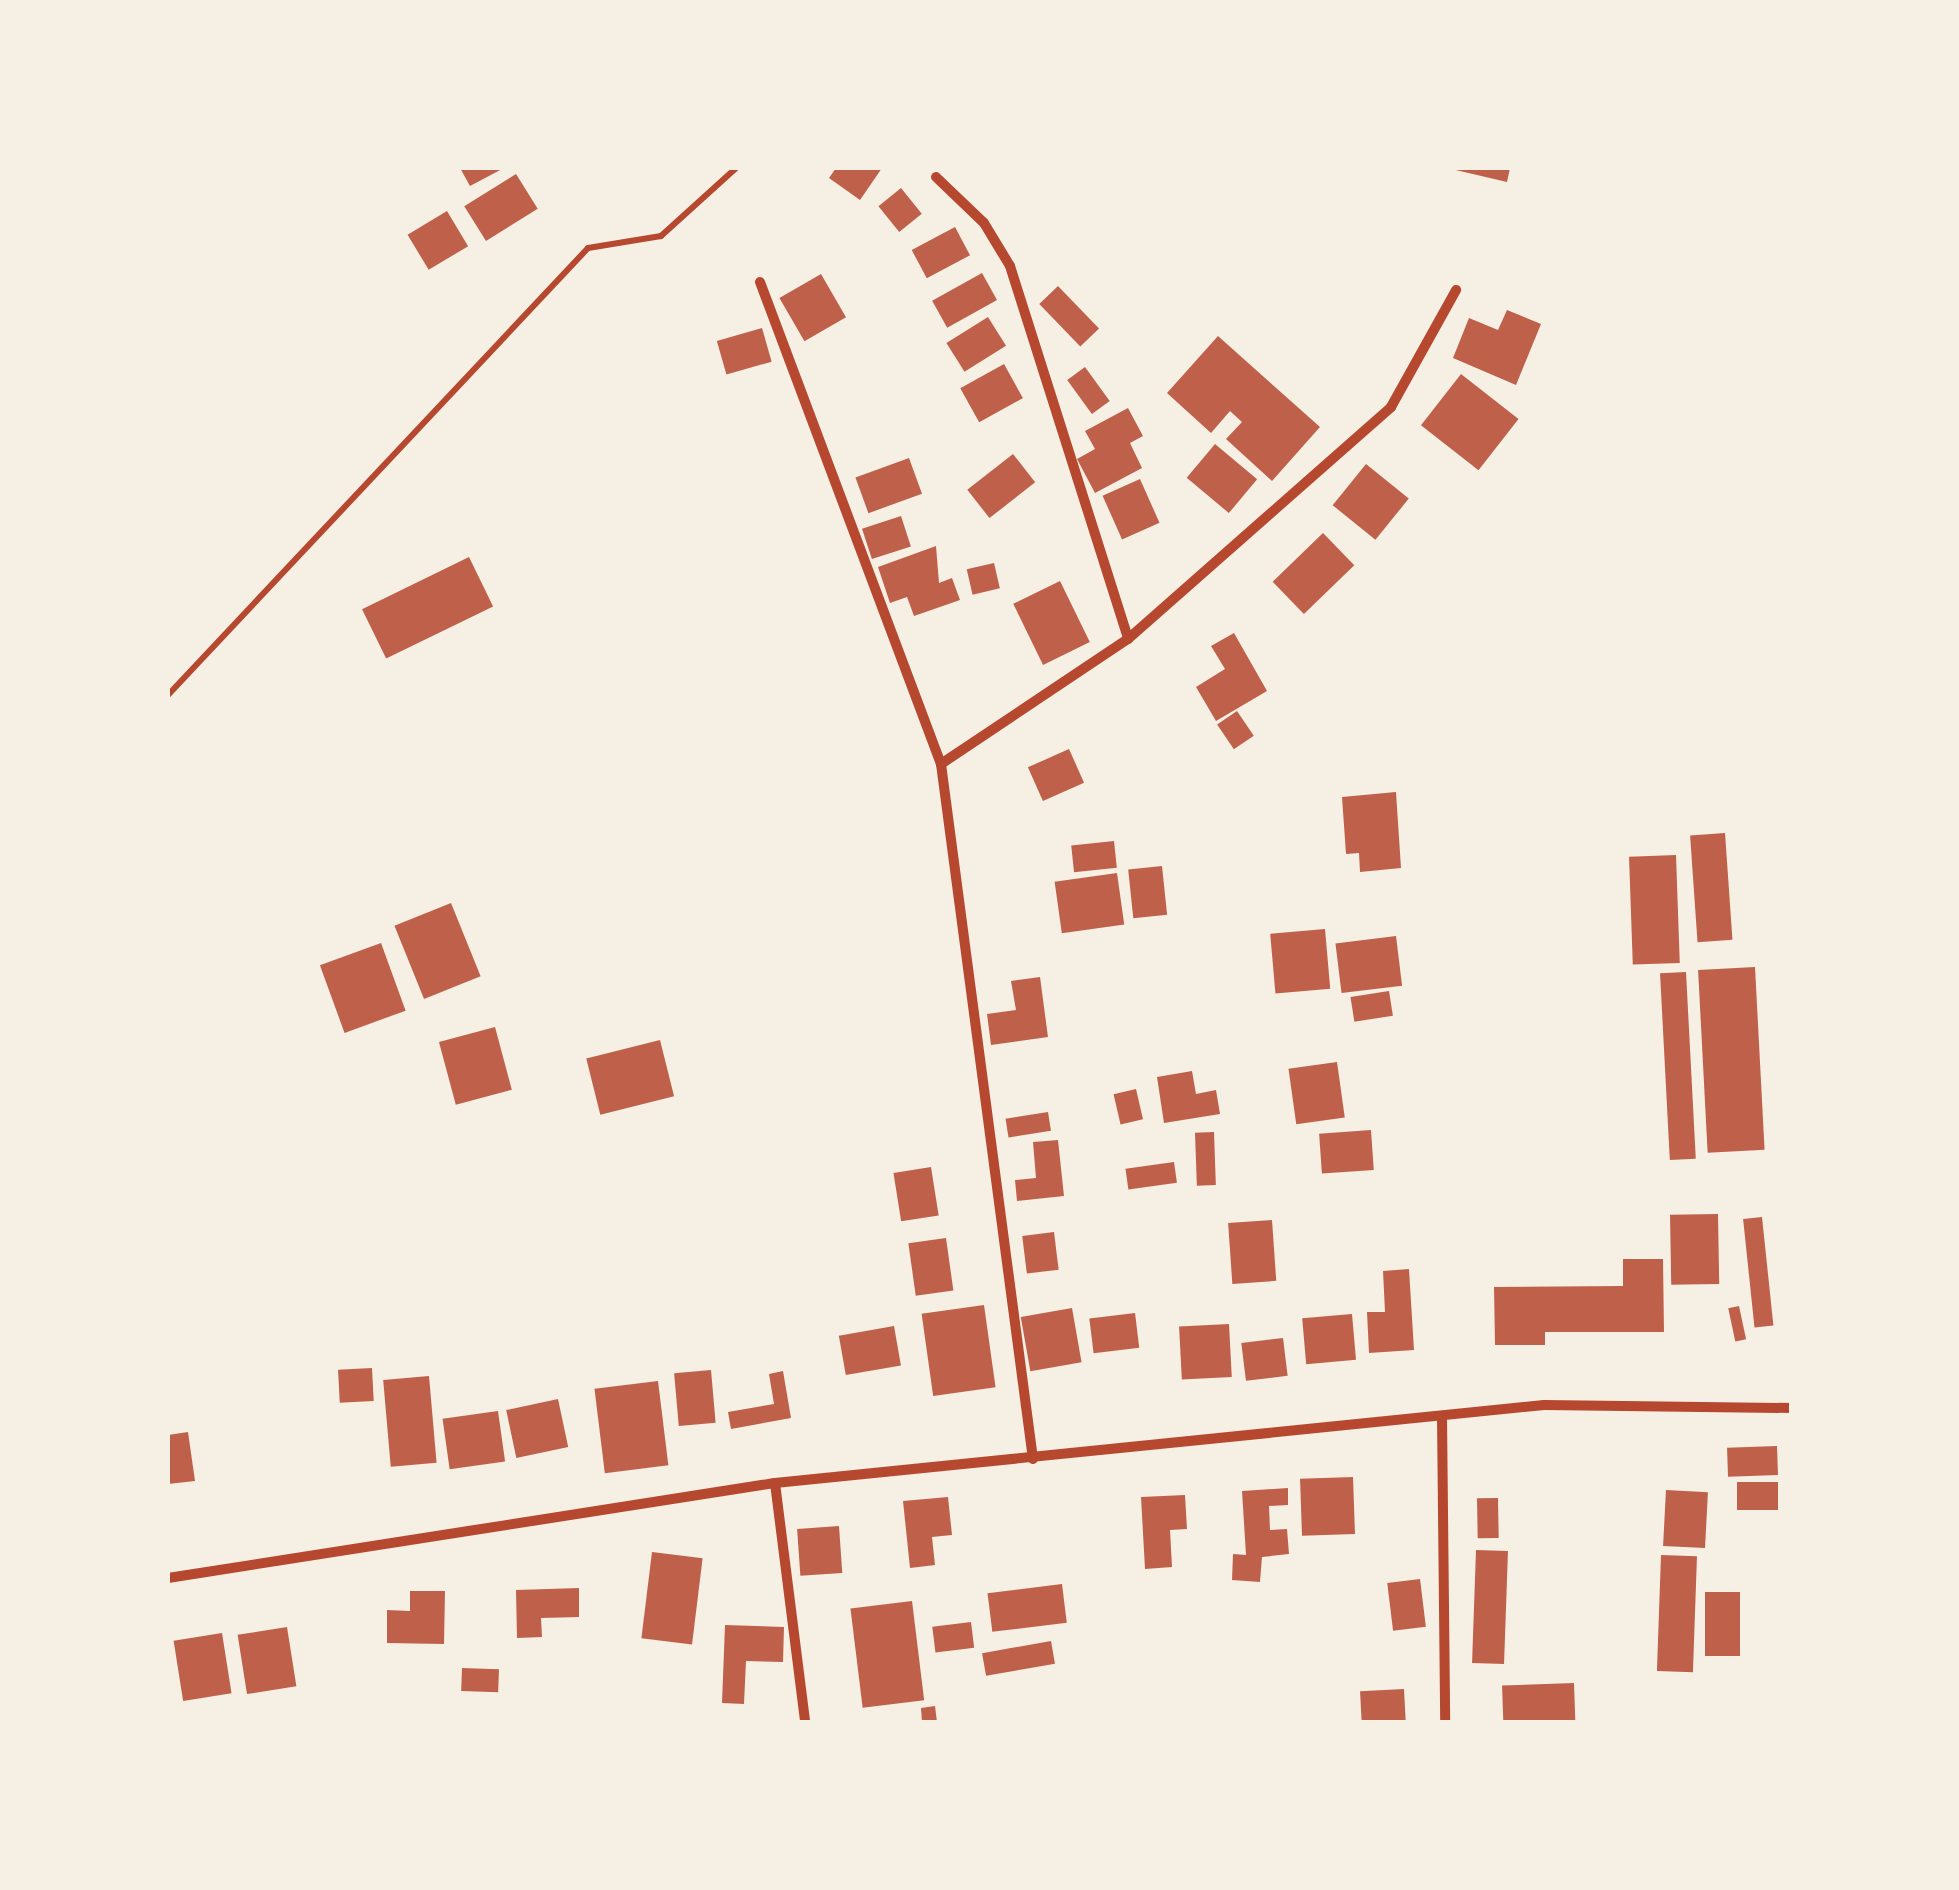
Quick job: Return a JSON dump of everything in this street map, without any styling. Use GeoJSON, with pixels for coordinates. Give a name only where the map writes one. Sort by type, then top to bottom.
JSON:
{"type":"FeatureCollection","features":[{"type":"Feature","properties":{"kind":"street"},"geometry":{"type":"LineString","coordinates":[[936,177],[984,222],[1010,266],[1128,638]]}},
{"type":"Feature","properties":{"kind":"street"},"geometry":{"type":"LineString","coordinates":[[760,282],[941,764],[1033,1458]]}},
{"type":"Feature","properties":{"kind":"street"},"geometry":{"type":"LineString","coordinates":[[941,764],[1128,638],[1391,407],[1456,290]]}},
{"type":"Feature","properties":{"kind":"street"},"geometry":{"type":"LineString","coordinates":[[168,1578],[775,1483],[1544,1405],[1792,1408]]}},
{"type":"Feature","properties":{"kind":"street"},"geometry":{"type":"LineString","coordinates":[[1442,1416],[1445,1722]]}},
{"type":"Feature","properties":{"kind":"street"},"geometry":{"type":"LineString","coordinates":[[775,1483],[805,1722]]}},
{"type":"Feature","properties":{"kind":"path"},"geometry":{"type":"LineString","coordinates":[[168,696],[588,248],[661,236],[736,168]]}},
{"type":"Feature","properties":{"kind":"building"},"geometry":{"type":"Polygon","coordinates":[[[460,168],[504,168],[470,186],[460,168]]]}},
{"type":"Feature","properties":{"kind":"building"},"geometry":{"type":"Polygon","coordinates":[[[836,168],[882,168],[860,200],[829,178],[836,168]]]}},
{"type":"Feature","properties":{"kind":"building"},"geometry":{"type":"Polygon","coordinates":[[[1447,168],[1510,168],[1507,182],[1447,168]]]}},
{"type":"Feature","properties":{"kind":"building"},"geometry":{"type":"Polygon","coordinates":[[[516,174],[538,209],[486,241],[464,206],[516,174]]]}},
{"type":"Feature","properties":{"kind":"building"},"geometry":{"type":"Polygon","coordinates":[[[901,188],[922,214],[899,232],[878,206],[901,188]]]}},
{"type":"Feature","properties":{"kind":"building"},"geometry":{"type":"Polygon","coordinates":[[[447,211],[468,246],[429,270],[408,235],[447,211]]]}},
{"type":"Feature","properties":{"kind":"building"},"geometry":{"type":"Polygon","coordinates":[[[955,227],[970,255],[927,278],[912,250],[955,227]]]}},
{"type":"Feature","properties":{"kind":"building"},"geometry":{"type":"Polygon","coordinates":[[[982,273],[997,300],[947,328],[932,301],[982,273]]]}},
{"type":"Feature","properties":{"kind":"building"},"geometry":{"type":"Polygon","coordinates":[[[821,274],[846,317],[804,341],[779,298],[821,274]]]}},
{"type":"Feature","properties":{"kind":"building"},"geometry":{"type":"Polygon","coordinates":[[[1058,286],[1099,328],[1080,347],[1039,304],[1058,286]]]}},
{"type":"Feature","properties":{"kind":"building"},"geometry":{"type":"Polygon","coordinates":[[[1507,310],[1541,324],[1516,385],[1453,358],[1469,318],[1498,330],[1507,310]]]}},
{"type":"Feature","properties":{"kind":"building"},"geometry":{"type":"Polygon","coordinates":[[[988,317],[1006,346],[964,372],[946,343],[988,317]]]}},
{"type":"Feature","properties":{"kind":"building"},"geometry":{"type":"Polygon","coordinates":[[[762,328],[772,362],[726,375],[717,341],[762,328]]]}},
{"type":"Feature","properties":{"kind":"building"},"geometry":{"type":"Polygon","coordinates":[[[1218,336],[1320,427],[1272,481],[1226,439],[1242,422],[1230,411],[1211,433],[1167,393],[1218,336]]]}},
{"type":"Feature","properties":{"kind":"building"},"geometry":{"type":"Polygon","coordinates":[[[1004,364],[1023,398],[979,422],[960,388],[1004,364]]]}},
{"type":"Feature","properties":{"kind":"building"},"geometry":{"type":"Polygon","coordinates":[[[1085,367],[1110,401],[1092,414],[1067,380],[1085,367]]]}},
{"type":"Feature","properties":{"kind":"building"},"geometry":{"type":"Polygon","coordinates":[[[1461,374],[1519,419],[1479,470],[1421,425],[1461,374]]]}},
{"type":"Feature","properties":{"kind":"building"},"geometry":{"type":"Polygon","coordinates":[[[1128,408],[1143,436],[1130,443],[1142,468],[1095,493],[1077,459],[1095,449],[1085,431],[1128,408]]]}},
{"type":"Feature","properties":{"kind":"building"},"geometry":{"type":"Polygon","coordinates":[[[1215,444],[1257,479],[1229,513],[1187,478],[1215,444]]]}},
{"type":"Feature","properties":{"kind":"building"},"geometry":{"type":"Polygon","coordinates":[[[1013,454],[1035,482],[989,518],[967,490],[1013,454]]]}},
{"type":"Feature","properties":{"kind":"building"},"geometry":{"type":"Polygon","coordinates":[[[909,458],[922,494],[868,513],[855,477],[909,458]]]}},
{"type":"Feature","properties":{"kind":"building"},"geometry":{"type":"Polygon","coordinates":[[[1366,464],[1409,499],[1375,540],[1333,505],[1366,464]]]}},
{"type":"Feature","properties":{"kind":"building"},"geometry":{"type":"Polygon","coordinates":[[[1140,479],[1160,523],[1122,540],[1103,496],[1140,479]]]}},
{"type":"Feature","properties":{"kind":"building"},"geometry":{"type":"Polygon","coordinates":[[[901,516],[911,546],[872,559],[862,529],[901,516]]]}},
{"type":"Feature","properties":{"kind":"building"},"geometry":{"type":"Polygon","coordinates":[[[1323,533],[1354,565],[1304,614],[1273,582],[1323,533]]]}},
{"type":"Feature","properties":{"kind":"building"},"geometry":{"type":"Polygon","coordinates":[[[936,546],[939,583],[952,578],[960,600],[914,616],[907,597],[890,603],[878,567],[936,546]]]}},
{"type":"Feature","properties":{"kind":"building"},"geometry":{"type":"Polygon","coordinates":[[[469,557],[493,606],[386,659],[362,609],[469,557]]]}},
{"type":"Feature","properties":{"kind":"building"},"geometry":{"type":"Polygon","coordinates":[[[994,563],[1000,588],[973,595],[967,569],[994,563]]]}},
{"type":"Feature","properties":{"kind":"building"},"geometry":{"type":"Polygon","coordinates":[[[1060,581],[1090,642],[1043,665],[1013,604],[1060,581]]]}},
{"type":"Feature","properties":{"kind":"building"},"geometry":{"type":"Polygon","coordinates":[[[1234,633],[1267,691],[1216,721],[1196,687],[1225,669],[1211,646],[1234,633]]]}},
{"type":"Feature","properties":{"kind":"building"},"geometry":{"type":"Polygon","coordinates":[[[1237,711],[1254,736],[1234,749],[1217,724],[1237,711]]]}},
{"type":"Feature","properties":{"kind":"building"},"geometry":{"type":"Polygon","coordinates":[[[1069,749],[1084,783],[1043,801],[1028,767],[1069,749]]]}},
{"type":"Feature","properties":{"kind":"building"},"geometry":{"type":"Polygon","coordinates":[[[1396,792],[1401,868],[1360,872],[1359,853],[1346,854],[1342,797],[1396,792]]]}},
{"type":"Feature","properties":{"kind":"building"},"geometry":{"type":"Polygon","coordinates":[[[1725,833],[1732,940],[1698,942],[1690,835],[1725,833]]]}},
{"type":"Feature","properties":{"kind":"building"},"geometry":{"type":"Polygon","coordinates":[[[1114,841],[1117,868],[1074,872],[1071,845],[1114,841]]]}},
{"type":"Feature","properties":{"kind":"building"},"geometry":{"type":"Polygon","coordinates":[[[1676,855],[1680,963],[1633,965],[1629,857],[1676,855]]]}},
{"type":"Feature","properties":{"kind":"building"},"geometry":{"type":"Polygon","coordinates":[[[1162,866],[1167,915],[1133,918],[1128,870],[1162,866]]]}},
{"type":"Feature","properties":{"kind":"building"},"geometry":{"type":"Polygon","coordinates":[[[1117,873],[1124,924],[1062,933],[1055,882],[1117,873]]]}},
{"type":"Feature","properties":{"kind":"building"},"geometry":{"type":"Polygon","coordinates":[[[451,903],[481,976],[424,999],[394,926],[451,903]]]}},
{"type":"Feature","properties":{"kind":"building"},"geometry":{"type":"Polygon","coordinates":[[[1325,929],[1330,989],[1275,994],[1270,934],[1325,929]]]}},
{"type":"Feature","properties":{"kind":"building"},"geometry":{"type":"Polygon","coordinates":[[[1396,936],[1402,986],[1342,993],[1335,943],[1396,936]]]}},
{"type":"Feature","properties":{"kind":"building"},"geometry":{"type":"Polygon","coordinates":[[[381,943],[406,1011],[345,1033],[320,965],[381,943]]]}},
{"type":"Feature","properties":{"kind":"building"},"geometry":{"type":"Polygon","coordinates":[[[1755,967],[1765,1150],[1708,1153],[1698,970],[1755,967]]]}},
{"type":"Feature","properties":{"kind":"building"},"geometry":{"type":"Polygon","coordinates":[[[1686,972],[1696,1159],[1670,1160],[1660,973],[1686,972]]]}},
{"type":"Feature","properties":{"kind":"building"},"geometry":{"type":"Polygon","coordinates":[[[1040,977],[1048,1037],[991,1045],[987,1014],[1016,1010],[1011,981],[1040,977]]]}},
{"type":"Feature","properties":{"kind":"building"},"geometry":{"type":"Polygon","coordinates":[[[1389,991],[1393,1016],[1354,1022],[1350,997],[1389,991]]]}},
{"type":"Feature","properties":{"kind":"building"},"geometry":{"type":"Polygon","coordinates":[[[495,1027],[512,1090],[456,1105],[439,1042],[495,1027]]]}},
{"type":"Feature","properties":{"kind":"building"},"geometry":{"type":"Polygon","coordinates":[[[660,1040],[674,1096],[600,1115],[586,1058],[660,1040]]]}},
{"type":"Feature","properties":{"kind":"building"},"geometry":{"type":"Polygon","coordinates":[[[1337,1062],[1345,1117],[1296,1124],[1288,1069],[1337,1062]]]}},
{"type":"Feature","properties":{"kind":"building"},"geometry":{"type":"Polygon","coordinates":[[[1192,1071],[1196,1094],[1216,1090],[1220,1114],[1164,1123],[1157,1077],[1192,1071]]]}},
{"type":"Feature","properties":{"kind":"building"},"geometry":{"type":"Polygon","coordinates":[[[1136,1089],[1143,1119],[1121,1124],[1114,1094],[1136,1089]]]}},
{"type":"Feature","properties":{"kind":"building"},"geometry":{"type":"Polygon","coordinates":[[[1048,1112],[1051,1131],[1009,1137],[1006,1119],[1048,1112]]]}},
{"type":"Feature","properties":{"kind":"building"},"geometry":{"type":"Polygon","coordinates":[[[1371,1130],[1374,1170],[1322,1174],[1319,1134],[1371,1130]]]}},
{"type":"Feature","properties":{"kind":"building"},"geometry":{"type":"Polygon","coordinates":[[[1214,1132],[1216,1185],[1197,1186],[1195,1133],[1214,1132]]]}},
{"type":"Feature","properties":{"kind":"building"},"geometry":{"type":"Polygon","coordinates":[[[1058,1140],[1064,1196],[1017,1201],[1015,1180],[1036,1178],[1033,1142],[1058,1140]]]}},
{"type":"Feature","properties":{"kind":"building"},"geometry":{"type":"Polygon","coordinates":[[[1174,1162],[1177,1183],[1128,1190],[1125,1169],[1174,1162]]]}},
{"type":"Feature","properties":{"kind":"building"},"geometry":{"type":"Polygon","coordinates":[[[931,1167],[939,1215],[901,1221],[893,1173],[931,1167]]]}},
{"type":"Feature","properties":{"kind":"building"},"geometry":{"type":"Polygon","coordinates":[[[1718,1214],[1719,1284],[1671,1285],[1670,1215],[1718,1214]]]}},
{"type":"Feature","properties":{"kind":"building"},"geometry":{"type":"Polygon","coordinates":[[[1762,1217],[1773,1325],[1754,1327],[1743,1219],[1762,1217]]]}},
{"type":"Feature","properties":{"kind":"building"},"geometry":{"type":"Polygon","coordinates":[[[1272,1220],[1276,1281],[1232,1284],[1228,1223],[1272,1220]]]}},
{"type":"Feature","properties":{"kind":"building"},"geometry":{"type":"Polygon","coordinates":[[[1054,1232],[1059,1270],[1027,1274],[1022,1236],[1054,1232]]]}},
{"type":"Feature","properties":{"kind":"building"},"geometry":{"type":"Polygon","coordinates":[[[946,1238],[953,1290],[916,1296],[908,1243],[946,1238]]]}},
{"type":"Feature","properties":{"kind":"building"},"geometry":{"type":"Polygon","coordinates":[[[1623,1259],[1663,1259],[1664,1332],[1545,1332],[1545,1345],[1495,1345],[1494,1287],[1623,1286],[1623,1259]]]}},
{"type":"Feature","properties":{"kind":"building"},"geometry":{"type":"Polygon","coordinates":[[[1409,1269],[1414,1350],[1369,1353],[1367,1312],[1385,1312],[1383,1271],[1409,1269]]]}},
{"type":"Feature","properties":{"kind":"building"},"geometry":{"type":"Polygon","coordinates":[[[984,1305],[996,1387],[933,1396],[922,1314],[984,1305]]]}},
{"type":"Feature","properties":{"kind":"building"},"geometry":{"type":"Polygon","coordinates":[[[1739,1306],[1746,1339],[1735,1342],[1728,1308],[1739,1306]]]}},
{"type":"Feature","properties":{"kind":"building"},"geometry":{"type":"Polygon","coordinates":[[[1072,1308],[1082,1362],[1030,1371],[1021,1317],[1072,1308]]]}},
{"type":"Feature","properties":{"kind":"building"},"geometry":{"type":"Polygon","coordinates":[[[1135,1313],[1139,1348],[1094,1353],[1089,1319],[1135,1313]]]}},
{"type":"Feature","properties":{"kind":"building"},"geometry":{"type":"Polygon","coordinates":[[[1352,1314],[1356,1360],[1306,1364],[1302,1318],[1352,1314]]]}},
{"type":"Feature","properties":{"kind":"building"},"geometry":{"type":"Polygon","coordinates":[[[1229,1324],[1232,1377],[1182,1380],[1179,1327],[1229,1324]]]}},
{"type":"Feature","properties":{"kind":"building"},"geometry":{"type":"Polygon","coordinates":[[[894,1326],[901,1365],[846,1375],[839,1336],[894,1326]]]}},
{"type":"Feature","properties":{"kind":"building"},"geometry":{"type":"Polygon","coordinates":[[[1283,1338],[1288,1376],[1246,1381],[1241,1343],[1283,1338]]]}},
{"type":"Feature","properties":{"kind":"building"},"geometry":{"type":"Polygon","coordinates":[[[372,1368],[374,1401],[340,1403],[338,1370],[372,1368]]]}},
{"type":"Feature","properties":{"kind":"building"},"geometry":{"type":"Polygon","coordinates":[[[711,1370],[716,1423],[679,1426],[674,1373],[711,1370]]]}},
{"type":"Feature","properties":{"kind":"building"},"geometry":{"type":"Polygon","coordinates":[[[783,1371],[791,1418],[731,1429],[728,1412],[774,1404],[769,1374],[783,1371]]]}},
{"type":"Feature","properties":{"kind":"building"},"geometry":{"type":"Polygon","coordinates":[[[429,1376],[437,1463],[391,1467],[383,1380],[429,1376]]]}},
{"type":"Feature","properties":{"kind":"building"},"geometry":{"type":"Polygon","coordinates":[[[658,1381],[668,1465],[605,1473],[594,1389],[658,1381]]]}},
{"type":"Feature","properties":{"kind":"building"},"geometry":{"type":"Polygon","coordinates":[[[558,1399],[568,1447],[516,1458],[506,1410],[558,1399]]]}},
{"type":"Feature","properties":{"kind":"building"},"geometry":{"type":"Polygon","coordinates":[[[498,1411],[505,1462],[450,1469],[443,1419],[498,1411]]]}},
{"type":"Feature","properties":{"kind":"building"},"geometry":{"type":"Polygon","coordinates":[[[188,1432],[195,1481],[168,1484],[168,1435],[188,1432]]]}},
{"type":"Feature","properties":{"kind":"building"},"geometry":{"type":"Polygon","coordinates":[[[1777,1446],[1778,1475],[1728,1477],[1727,1448],[1777,1446]]]}},
{"type":"Feature","properties":{"kind":"building"},"geometry":{"type":"Polygon","coordinates":[[[1353,1477],[1355,1534],[1302,1536],[1300,1479],[1353,1477]]]}},
{"type":"Feature","properties":{"kind":"building"},"geometry":{"type":"Polygon","coordinates":[[[1737,1482],[1778,1482],[1778,1510],[1737,1510],[1737,1482]]]}},
{"type":"Feature","properties":{"kind":"building"},"geometry":{"type":"Polygon","coordinates":[[[1288,1488],[1288,1505],[1269,1506],[1270,1530],[1287,1529],[1289,1554],[1262,1557],[1260,1582],[1232,1580],[1233,1554],[1246,1555],[1242,1491],[1288,1488]]]}},
{"type":"Feature","properties":{"kind":"building"},"geometry":{"type":"Polygon","coordinates":[[[1666,1490],[1708,1492],[1705,1548],[1663,1546],[1666,1490]]]}},
{"type":"Feature","properties":{"kind":"building"},"geometry":{"type":"Polygon","coordinates":[[[1185,1495],[1187,1529],[1170,1530],[1172,1567],[1145,1569],[1141,1497],[1185,1495]]]}},
{"type":"Feature","properties":{"kind":"building"},"geometry":{"type":"Polygon","coordinates":[[[948,1497],[952,1535],[932,1537],[935,1565],[910,1568],[903,1501],[948,1497]]]}},
{"type":"Feature","properties":{"kind":"building"},"geometry":{"type":"Polygon","coordinates":[[[1477,1498],[1498,1498],[1499,1538],[1478,1538],[1477,1498]]]}},
{"type":"Feature","properties":{"kind":"building"},"geometry":{"type":"Polygon","coordinates":[[[839,1526],[842,1573],[800,1576],[797,1529],[839,1526]]]}},
{"type":"Feature","properties":{"kind":"building"},"geometry":{"type":"Polygon","coordinates":[[[1476,1550],[1508,1551],[1504,1664],[1472,1663],[1476,1550]]]}},
{"type":"Feature","properties":{"kind":"building"},"geometry":{"type":"Polygon","coordinates":[[[652,1552],[703,1558],[692,1645],[641,1638],[652,1552]]]}},
{"type":"Feature","properties":{"kind":"building"},"geometry":{"type":"Polygon","coordinates":[[[1661,1555],[1697,1556],[1693,1672],[1657,1671],[1661,1555]]]}},
{"type":"Feature","properties":{"kind":"building"},"geometry":{"type":"Polygon","coordinates":[[[1420,1579],[1426,1627],[1393,1631],[1387,1583],[1420,1579]]]}},
{"type":"Feature","properties":{"kind":"building"},"geometry":{"type":"Polygon","coordinates":[[[1062,1584],[1067,1623],[992,1632],[988,1593],[1062,1584]]]}},
{"type":"Feature","properties":{"kind":"building"},"geometry":{"type":"Polygon","coordinates":[[[579,1588],[579,1617],[541,1618],[542,1637],[517,1638],[516,1590],[579,1588]]]}},
{"type":"Feature","properties":{"kind":"building"},"geometry":{"type":"Polygon","coordinates":[[[410,1591],[445,1591],[444,1644],[387,1643],[387,1610],[410,1611],[410,1591]]]}},
{"type":"Feature","properties":{"kind":"building"},"geometry":{"type":"Polygon","coordinates":[[[1705,1592],[1740,1592],[1740,1656],[1705,1656],[1705,1592]]]}},
{"type":"Feature","properties":{"kind":"building"},"geometry":{"type":"Polygon","coordinates":[[[912,1601],[924,1700],[863,1708],[850,1609],[912,1601]]]}},
{"type":"Feature","properties":{"kind":"building"},"geometry":{"type":"Polygon","coordinates":[[[971,1622],[974,1648],[935,1653],[932,1627],[971,1622]]]}},
{"type":"Feature","properties":{"kind":"building"},"geometry":{"type":"Polygon","coordinates":[[[725,1625],[784,1627],[783,1662],[746,1661],[744,1704],[722,1703],[725,1625]]]}},
{"type":"Feature","properties":{"kind":"building"},"geometry":{"type":"Polygon","coordinates":[[[287,1627],[296,1686],[247,1694],[238,1635],[287,1627]]]}},
{"type":"Feature","properties":{"kind":"building"},"geometry":{"type":"Polygon","coordinates":[[[222,1633],[232,1693],[183,1701],[174,1641],[222,1633]]]}},
{"type":"Feature","properties":{"kind":"building"},"geometry":{"type":"Polygon","coordinates":[[[1051,1641],[1055,1664],[986,1676],[982,1653],[1051,1641]]]}},
{"type":"Feature","properties":{"kind":"building"},"geometry":{"type":"Polygon","coordinates":[[[462,1668],[499,1669],[498,1692],[461,1691],[462,1668]]]}},
{"type":"Feature","properties":{"kind":"building"},"geometry":{"type":"Polygon","coordinates":[[[1574,1683],[1575,1720],[1503,1722],[1502,1686],[1574,1683]]]}},
{"type":"Feature","properties":{"kind":"building"},"geometry":{"type":"Polygon","coordinates":[[[1404,1689],[1406,1722],[1362,1722],[1360,1691],[1404,1689]]]}},
{"type":"Feature","properties":{"kind":"building"},"geometry":{"type":"Polygon","coordinates":[[[935,1706],[937,1722],[922,1722],[921,1708],[935,1706]]]}}]}
